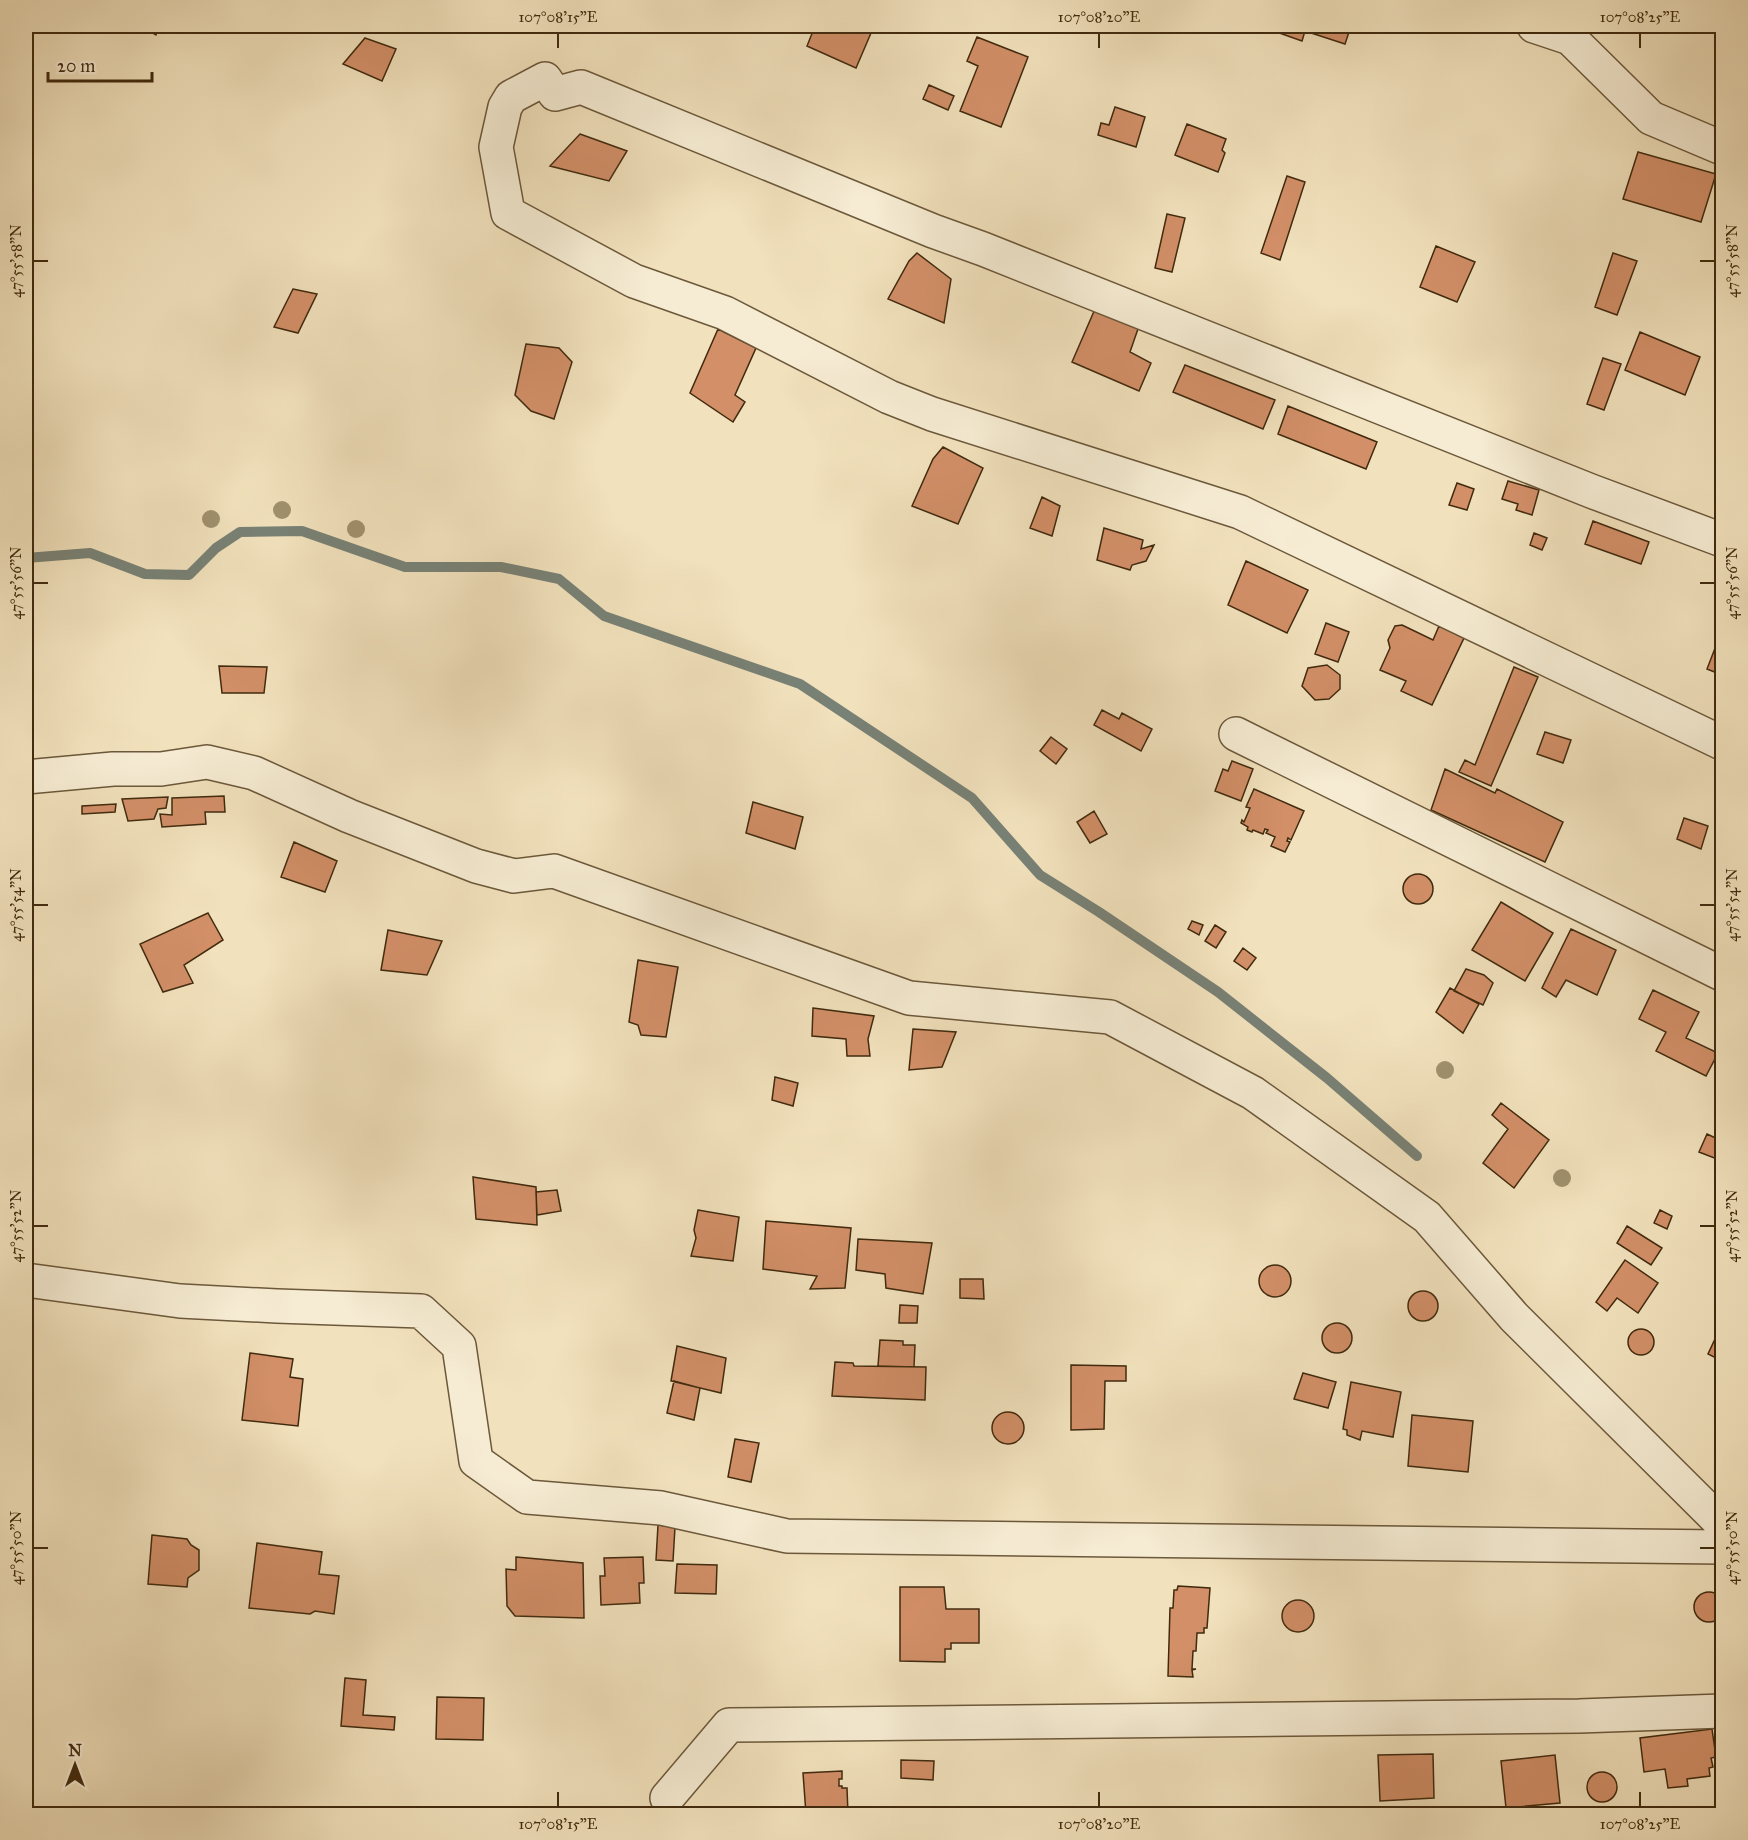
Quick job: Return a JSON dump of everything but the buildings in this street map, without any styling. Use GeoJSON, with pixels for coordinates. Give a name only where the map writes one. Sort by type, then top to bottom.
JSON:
{"type":"FeatureCollection","features":[{"type":"Feature","properties":{"kind":"street"},"geometry":{"type":"LineString","coordinates":[[1534,26],[1570,38],[1652,118],[1722,148]]}},
{"type":"Feature","properties":{"kind":"street"},"geometry":{"type":"LineString","coordinates":[[1722,540],[1591,491],[933,231],[581,87],[555,94],[545,79],[512,97],[505,107],[496,147],[508,213],[634,281],[725,313],[889,398],[932,414],[1240,512],[1722,743]]}},
{"type":"Feature","properties":{"kind":"street"},"geometry":{"type":"LineString","coordinates":[[1236,734],[1722,974]]}},
{"type":"Feature","properties":{"kind":"street"},"geometry":{"type":"LineString","coordinates":[[26,777],[113,769],[161,769],[207,762],[254,773],[349,816],[476,866],[514,876],[554,871],[909,998],[1110,1017],[1253,1093],[1427,1217],[1514,1317],[1722,1524]]}},
{"type":"Feature","properties":{"kind":"street"},"geometry":{"type":"LineString","coordinates":[[26,1280],[180,1301],[422,1311],[459,1346],[476,1461],[527,1497],[661,1508],[787,1536],[1722,1547]]}},
{"type":"Feature","properties":{"kind":"street"},"geometry":{"type":"LineString","coordinates":[[667,1798],[729,1725],[1579,1716],[1722,1711]]}},
{"type":"Feature","properties":{"kind":"waterway"},"geometry":{"type":"LineString","coordinates":[[26,558],[90,553],[145,574],[189,575],[216,548],[240,532],[302,531],[405,567],[501,567],[559,579],[604,616],[800,684],[972,798],[1040,875],[1218,992],[1327,1078],[1417,1156]]}}]}
